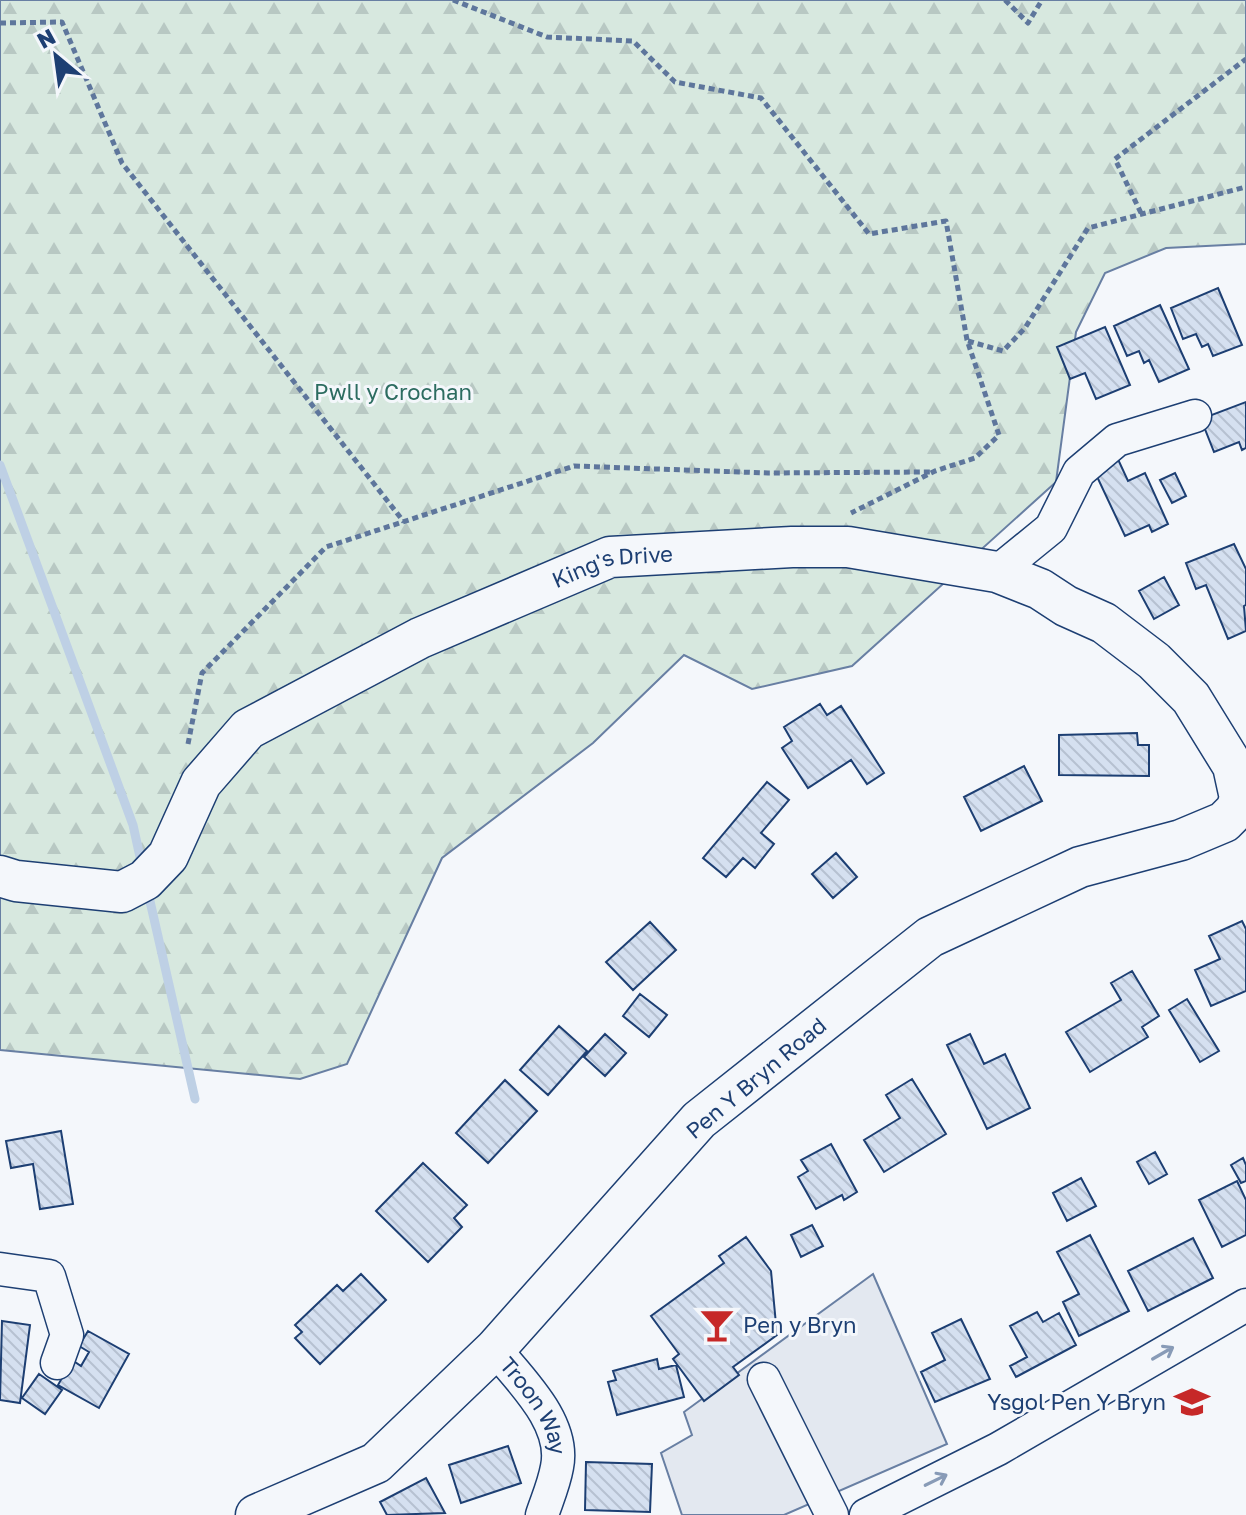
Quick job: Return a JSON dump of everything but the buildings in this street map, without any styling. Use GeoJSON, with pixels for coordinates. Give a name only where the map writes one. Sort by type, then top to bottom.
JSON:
{"type":"FeatureCollection","features":[{"type":"Feature","properties":{"kind":"main road","name":"King's Drive"},"geometry":{"type":"LineString","coordinates":[[0,876],[16,881],[134,886],[168,856],[201,783],[248,729],[420,638],[610,557],[848,547],[997,572],[1040,589],[1066,606],[1104,623],[1154,661],[1191,698],[1233,766],[1243,799]]}},
{"type":"Feature","properties":{"kind":"main road","name":"Pen Y Bryn Road"},"geometry":{"type":"LineString","coordinates":[[256,1515],[376,1463],[495,1349],[699,1120],[930,937],[1080,867],[1181,840],[1224,822],[1243,799]]}},
{"type":"Feature","properties":{"kind":"street"},"geometry":{"type":"LineString","coordinates":[[997,572],[1051,528],[1079,472],[1117,440],[1195,416]]}},
{"type":"Feature","properties":{"kind":"street"},"geometry":{"type":"LineString","coordinates":[[0,1269],[49,1276],[67,1335],[57,1363]]}},
{"type":"Feature","properties":{"kind":"street"},"geometry":{"type":"LineString","coordinates":[[866,1515],[998,1449],[1246,1305]]}},
{"type":"Feature","properties":{"kind":"street","name":"Troon Way"},"geometry":{"type":"LineString","coordinates":[[495,1349],[539,1403],[554,1433],[558,1464],[542,1515]]}},
{"type":"Feature","properties":{"kind":"street"},"geometry":{"type":"LineString","coordinates":[[764,1379],[832,1515]]}},
{"type":"Feature","properties":{"kind":"path"},"geometry":{"type":"LineString","coordinates":[[453,0],[547,37],[633,41],[675,82],[761,98],[869,234],[946,221],[967,340],[999,435],[975,458],[935,471],[847,515],[848,547]]}},
{"type":"Feature","properties":{"kind":"path"},"geometry":{"type":"LineString","coordinates":[[1005,0],[1028,23],[1042,0]]}},
{"type":"Feature","properties":{"kind":"path"},"geometry":{"type":"LineString","coordinates":[[0,23],[62,22],[122,163],[404,522]]}},
{"type":"Feature","properties":{"kind":"path"},"geometry":{"type":"LineString","coordinates":[[1141,213],[1115,159],[1246,59]]}},
{"type":"Feature","properties":{"kind":"path"},"geometry":{"type":"LineString","coordinates":[[967,340],[1003,351],[1025,328],[1088,228],[1246,187]]}},
{"type":"Feature","properties":{"kind":"path"},"geometry":{"type":"LineString","coordinates":[[187,749],[202,673],[326,547],[574,466],[768,473],[935,471]]}},
{"type":"Feature","properties":{"kind":"green space","name":"Pwll y Crochan"},"geometry":{"type":"Polygon","coordinates":[[[0,0],[1246,0],[1246,244],[1166,248],[1105,273],[1076,332],[1056,482],[852,666],[752,689],[684,655],[593,743],[442,858],[347,1064],[300,1079],[0,1050],[0,0]]]}},
{"type":"Feature","properties":{"kind":"shaded area"},"geometry":{"type":"Polygon","coordinates":[[[873,1274],[947,1444],[784,1515],[682,1515],[661,1453],[692,1435],[684,1412],[873,1274]]]}},
{"type":"Feature","properties":{"kind":"waterway"},"geometry":{"type":"LineString","coordinates":[[0,465],[133,825],[142,866]]}},
{"type":"Feature","properties":{"kind":"waterway"},"geometry":{"type":"LineString","coordinates":[[147,888],[195,1099]]}},
{"type":"Feature","properties":{"kind":"place","name":"Pen y Bryn"},"geometry":{"type":"Point","coordinates":[717,1325]}},
{"type":"Feature","properties":{"kind":"place","name":"Ysgol Pen Y Bryn"},"geometry":{"type":"Point","coordinates":[1192,1402]}}]}
